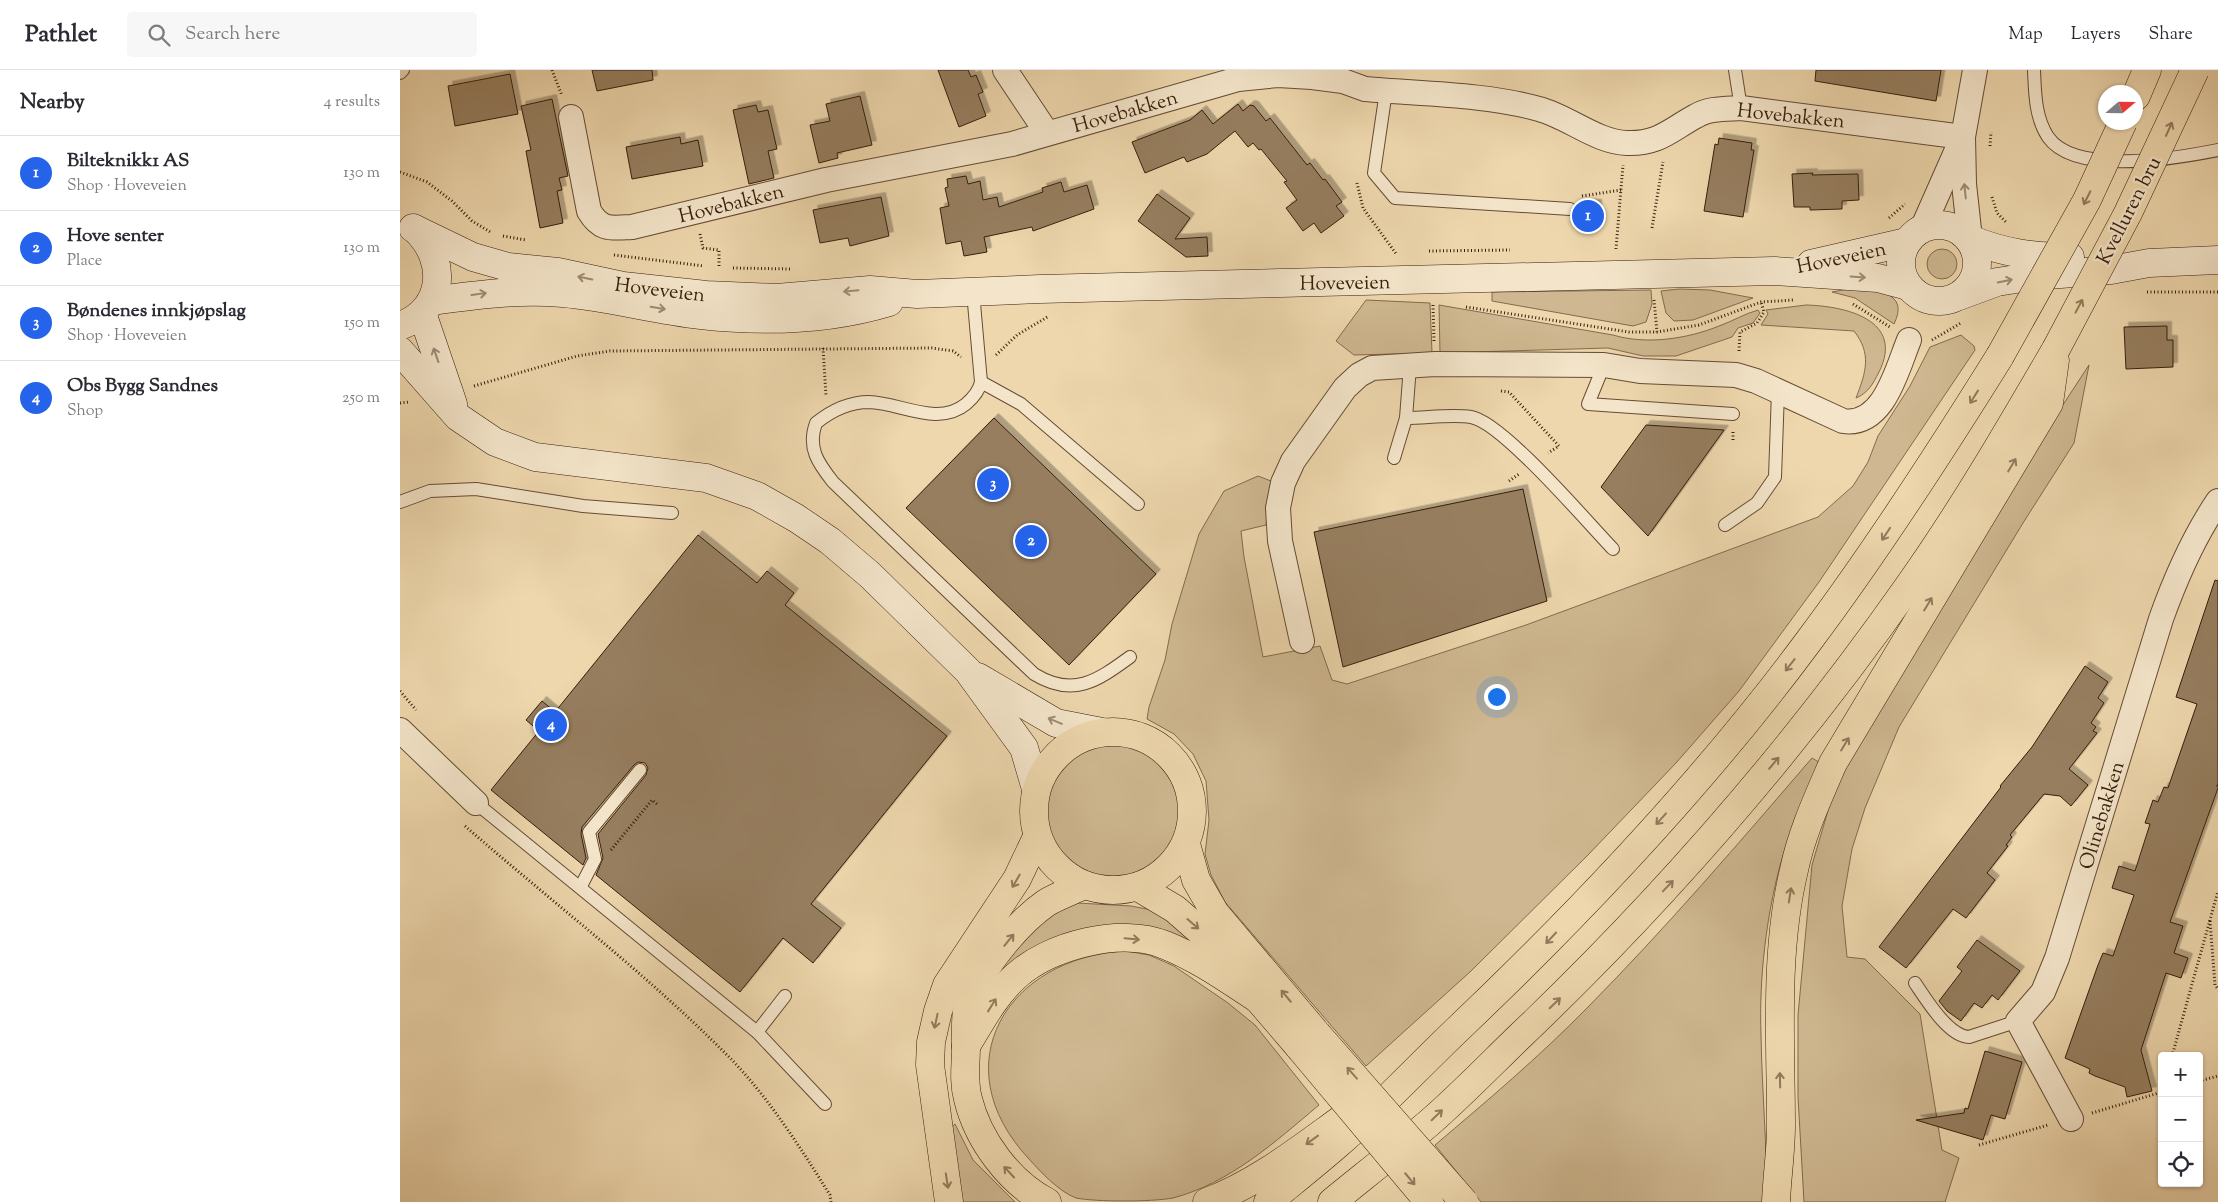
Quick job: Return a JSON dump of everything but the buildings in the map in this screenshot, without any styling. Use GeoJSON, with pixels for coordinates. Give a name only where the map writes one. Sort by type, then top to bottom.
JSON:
{"type":"FeatureCollection","features":[{"type":"Feature","properties":{"kind":"main road"},"geometry":{"type":"LineString","coordinates":[[2141,85],[2147,70]]}},
{"type":"Feature","properties":{"kind":"main road","name":"Kvelluren bru"},"geometry":{"type":"LineString","coordinates":[[1332,1202],[1430,1122],[1559,999],[1672,881],[1810,719],[1912,581],[1989,464],[2056,349],[2128,213],[2195,70]]}},
{"type":"Feature","properties":{"kind":"main road","name":"Kvelluren bru"},"geometry":{"type":"LineString","coordinates":[[1437,1050],[1528,962],[1631,853],[1717,758],[1808,643],[1879,544],[1930,468],[2000,356],[2087,200],[2119,130]]}},
{"type":"Feature","properties":{"kind":"main road"},"geometry":{"type":"LineString","coordinates":[[406,225],[426,239],[434,254],[438,270],[436,287],[418,313],[458,417]]}},
{"type":"Feature","properties":{"kind":"main road","name":"Hoveveien"},"geometry":{"type":"LineString","coordinates":[[406,225],[473,257],[508,267],[558,272],[623,286],[706,295],[777,298],[870,290],[917,294],[1040,288],[1774,271],[1878,278],[1908,286]]}},
{"type":"Feature","properties":{"kind":"main road"},"geometry":{"type":"LineString","coordinates":[[1961,309],[1944,302],[1930,302],[1918,296],[1908,286],[1902,271],[1901,256],[1914,236],[1944,225],[1958,229],[1970,239],[1997,250],[2037,257],[2114,258],[2149,263]]}},
{"type":"Feature","properties":{"kind":"main road","name":"Hoveveien"},"geometry":{"type":"LineString","coordinates":[[1774,271],[1855,256],[1914,236]]}},
{"type":"Feature","properties":{"kind":"main road"},"geometry":{"type":"LineString","coordinates":[[1961,309],[1977,273],[1978,256],[1970,239]]}},
{"type":"Feature","properties":{"kind":"main road"},"geometry":{"type":"LineString","coordinates":[[1961,309],[1998,282],[2036,276],[2111,270],[2149,263],[2218,260]]}},
{"type":"Feature","properties":{"kind":"main road","name":"Hoveveien"},"geometry":{"type":"LineString","coordinates":[[418,313],[491,292],[563,293],[700,315],[756,318],[809,317],[870,308],[917,294]]}},
{"type":"Feature","properties":{"kind":"main road"},"geometry":{"type":"LineString","coordinates":[[1776,1202],[1781,1128],[1779,1024],[1782,944],[1794,870],[1812,809],[1833,763],[2049,403],[2056,349]]}},
{"type":"Feature","properties":{"kind":"main road"},"geometry":{"type":"LineString","coordinates":[[400,351],[458,417],[495,442],[536,457],[706,478],[757,496],[796,518],[837,547],[870,575],[968,671],[1024,748],[1036,789]]}},
{"type":"Feature","properties":{"kind":"main road"},"geometry":{"type":"LineString","coordinates":[[968,671],[1056,723],[1102,732],[1127,732],[1150,740],[1169,754],[1184,774],[1192,796],[1192,821],[1186,844],[1168,868],[1158,877],[1138,887],[1111,891],[1084,886],[1064,874],[1048,858],[1038,837],[1033,813],[1036,789],[1046,767],[1055,755],[1079,738],[1102,732]]}},
{"type":"Feature","properties":{"kind":"main road"},"geometry":{"type":"LineString","coordinates":[[949,1202],[930,1065],[931,1042],[938,1012],[947,985],[1017,879],[1038,837]]}},
{"type":"Feature","properties":{"kind":"main road"},"geometry":{"type":"LineString","coordinates":[[1186,844],[1196,880],[1215,913],[1428,1202]]}},
{"type":"Feature","properties":{"kind":"main road"},"geometry":{"type":"LineString","coordinates":[[1047,1202],[1024,1188],[1005,1168],[986,1142],[968,1100],[964,1076],[966,1046],[965,1014],[975,986],[994,958],[1034,913],[1048,902],[1084,886]]}},
{"type":"Feature","properties":{"kind":"main road"},"geometry":{"type":"LineString","coordinates":[[1138,887],[1175,909],[1199,930],[1261,1002]]}},
{"type":"Feature","properties":{"kind":"main road"},"geometry":{"type":"LineString","coordinates":[[966,1046],[999,994],[1015,976],[1052,953],[1097,940],[1131,938],[1164,944],[1214,970],[1261,1002],[1309,1041],[1464,1202]]}},
{"type":"Feature","properties":{"kind":"main road"},"geometry":{"type":"LineString","coordinates":[[1207,1202],[1223,1196],[1288,1158],[1437,1050]]}},
{"type":"Feature","properties":{"kind":"main road"},"geometry":{"type":"LineString","coordinates":[[1268,1202],[1339,1143],[1437,1050]]}},
{"type":"Feature","properties":{"kind":"main road"},"geometry":{"type":"LineString","coordinates":[[1781,1128],[1794,1202]]}},
{"type":"Feature","properties":{"kind":"street"},"geometry":{"type":"LineString","coordinates":[[1005,70],[1047,133]]}},
{"type":"Feature","properties":{"kind":"street"},"geometry":{"type":"LineString","coordinates":[[1970,239],[1964,184],[1963,137],[1975,70]]}},
{"type":"Feature","properties":{"kind":"street","name":"Hovebakken"},"geometry":{"type":"LineString","coordinates":[[570,117],[589,211],[596,222],[606,228],[632,227],[826,180],[1012,144],[1238,80],[1278,75],[1343,81],[1365,89],[1506,102],[1532,107],[1577,124],[1606,140],[1625,143],[1658,139],[1697,115],[1718,109],[1741,108],[1963,137]]}},
{"type":"Feature","properties":{"kind":"street"},"geometry":{"type":"LineString","coordinates":[[1914,236],[1963,137]]}},
{"type":"Feature","properties":{"kind":"street"},"geometry":{"type":"LineString","coordinates":[[1302,641],[1280,541],[1278,508],[1283,483],[1293,461],[1345,388],[1359,375],[1372,368],[1391,365],[1435,364],[1604,365],[1640,371],[1736,376],[1778,391],[1843,421],[1853,422],[1868,416],[1885,396],[1909,340]]}},
{"type":"Feature","properties":{"kind":"street","name":"Olinebakken"},"geometry":{"type":"LineString","coordinates":[[2018,1021],[2043,992],[2057,958],[2161,619],[2177,575],[2200,528],[2218,500]]}},
{"type":"Feature","properties":{"kind":"street"},"geometry":{"type":"LineString","coordinates":[[400,730],[476,803]]}},
{"type":"Feature","properties":{"kind":"street"},"geometry":{"type":"LineString","coordinates":[[2018,1021],[2071,1119]]}},
{"type":"Feature","properties":{"kind":"lane"},"geometry":{"type":"LineString","coordinates":[[400,73],[403,70]]}},
{"type":"Feature","properties":{"kind":"lane"},"geometry":{"type":"LineString","coordinates":[[1735,70],[1741,108]]}},
{"type":"Feature","properties":{"kind":"lane"},"geometry":{"type":"LineString","coordinates":[[2034,70],[2036,105],[2043,128],[2053,142],[2079,156],[2132,162],[2218,150]]}},
{"type":"Feature","properties":{"kind":"lane"},"geometry":{"type":"LineString","coordinates":[[1386,91],[1374,173],[1395,198],[1570,209]]}},
{"type":"Feature","properties":{"kind":"lane"},"geometry":{"type":"LineString","coordinates":[[973,292],[981,382],[979,390],[969,402],[949,414],[937,415],[897,405],[866,402],[840,408],[827,414],[816,423],[811,445],[816,459],[833,482],[1034,674],[1048,683],[1060,686],[1077,686],[1102,678],[1130,656]]}},
{"type":"Feature","properties":{"kind":"lane"},"geometry":{"type":"LineString","coordinates":[[1604,365],[1588,404],[1733,414]]}},
{"type":"Feature","properties":{"kind":"lane"},"geometry":{"type":"LineString","coordinates":[[1394,458],[1406,418],[1410,366]]}},
{"type":"Feature","properties":{"kind":"lane"},"geometry":{"type":"LineString","coordinates":[[981,382],[1020,404],[1138,504]]}},
{"type":"Feature","properties":{"kind":"lane"},"geometry":{"type":"LineString","coordinates":[[1725,525],[1757,503],[1775,477],[1778,391]]}},
{"type":"Feature","properties":{"kind":"lane"},"geometry":{"type":"LineString","coordinates":[[1406,418],[1472,417],[1489,424],[1533,464],[1613,549]]}},
{"type":"Feature","properties":{"kind":"lane"},"geometry":{"type":"LineString","coordinates":[[400,502],[430,491],[476,489],[583,506],[672,513]]}},
{"type":"Feature","properties":{"kind":"lane"},"geometry":{"type":"LineString","coordinates":[[581,886],[595,859],[589,832],[640,770]]}},
{"type":"Feature","properties":{"kind":"lane"},"geometry":{"type":"LineString","coordinates":[[476,803],[581,886],[757,1032],[825,1104]]}},
{"type":"Feature","properties":{"kind":"lane"},"geometry":{"type":"LineString","coordinates":[[1915,983],[1950,1028],[1963,1036],[1969,1036],[2018,1021]]}},
{"type":"Feature","properties":{"kind":"lane"},"geometry":{"type":"LineString","coordinates":[[757,1032],[785,996]]}},
{"type":"Feature","properties":{"kind":"path"},"geometry":{"type":"LineString","coordinates":[[1990,149],[1991,130]]}},
{"type":"Feature","properties":{"kind":"path"},"geometry":{"type":"LineString","coordinates":[[1652,228],[1664,155]]}},
{"type":"Feature","properties":{"kind":"path"},"geometry":{"type":"LineString","coordinates":[[1607,252],[1616,252],[1624,160]]}},
{"type":"Feature","properties":{"kind":"path"},"geometry":{"type":"LineString","coordinates":[[400,172],[427,182],[472,221],[492,234],[531,241]]}},
{"type":"Feature","properties":{"kind":"path"},"geometry":{"type":"LineString","coordinates":[[1570,209],[1577,196],[1621,190]]}},
{"type":"Feature","properties":{"kind":"path"},"geometry":{"type":"LineString","coordinates":[[1885,220],[1912,197]]}},
{"type":"Feature","properties":{"kind":"path"},"geometry":{"type":"LineString","coordinates":[[703,248],[720,250],[719,268]]}},
{"type":"Feature","properties":{"kind":"path"},"geometry":{"type":"LineString","coordinates":[[1422,253],[1438,250],[1507,249],[1517,252]]}},
{"type":"Feature","properties":{"kind":"path"},"geometry":{"type":"LineString","coordinates":[[612,255],[719,268],[793,269]]}},
{"type":"Feature","properties":{"kind":"path"},"geometry":{"type":"LineString","coordinates":[[1389,258],[1398,258]]}},
{"type":"Feature","properties":{"kind":"path"},"geometry":{"type":"LineString","coordinates":[[2138,292],[2218,292]]}},
{"type":"Feature","properties":{"kind":"path"},"geometry":{"type":"LineString","coordinates":[[1654,296],[1657,332]]}},
{"type":"Feature","properties":{"kind":"path"},"geometry":{"type":"LineString","coordinates":[[1463,306],[1629,332],[1657,332],[1699,325],[1761,302],[1797,300]]}},
{"type":"Feature","properties":{"kind":"path"},"geometry":{"type":"LineString","coordinates":[[1433,301],[1435,364]]}},
{"type":"Feature","properties":{"kind":"path"},"geometry":{"type":"LineString","coordinates":[[1844,302],[1853,304],[1909,340],[1930,341],[1961,309]]}},
{"type":"Feature","properties":{"kind":"path"},"geometry":{"type":"LineString","coordinates":[[991,357],[999,354],[1016,335],[1032,324],[1057,312]]}},
{"type":"Feature","properties":{"kind":"path"},"geometry":{"type":"LineString","coordinates":[[823,348],[827,414]]}},
{"type":"Feature","properties":{"kind":"path"},"geometry":{"type":"LineString","coordinates":[[471,387],[577,356],[610,351],[941,348],[966,359]]}},
{"type":"Feature","properties":{"kind":"path"},"geometry":{"type":"LineString","coordinates":[[1500,390],[1509,392],[1559,446],[1509,481]]}},
{"type":"Feature","properties":{"kind":"path"},"geometry":{"type":"LineString","coordinates":[[400,403],[410,402]]}},
{"type":"Feature","properties":{"kind":"path"},"geometry":{"type":"LineString","coordinates":[[595,859],[612,850],[652,800],[657,804]]}},
{"type":"Feature","properties":{"kind":"path"},"geometry":{"type":"LineString","coordinates":[[458,820],[649,982],[731,1058],[793,1135],[830,1195],[831,1202]]}},
{"type":"Feature","properties":{"kind":"path"},"geometry":{"type":"LineString","coordinates":[[2173,1052],[2218,891]]}},
{"type":"Feature","properties":{"kind":"path"},"geometry":{"type":"LineString","coordinates":[[2210,917],[2216,985],[2218,989]]}},
{"type":"Feature","properties":{"kind":"path"},"geometry":{"type":"LineString","coordinates":[[2203,1080],[2218,1076]]}},
{"type":"Feature","properties":{"kind":"shaded area"},"geometry":{"type":"Polygon","coordinates":[[[1942,249],[1953,253],[1957,264],[1953,275],[1942,279],[1931,275],[1927,264],[1931,253],[1942,249]]]}},
{"type":"Feature","properties":{"kind":"shaded area"},"geometry":{"type":"Polygon","coordinates":[[[1854,288],[1881,292],[1894,299],[1898,305],[1898,313],[1894,324],[1855,298],[1832,292],[1854,288]]]}},
{"type":"Feature","properties":{"kind":"shaded area"},"geometry":{"type":"Polygon","coordinates":[[[1679,289],[1710,290],[1753,298],[1693,320],[1674,321],[1666,313],[1661,291],[1679,289]]]}},
{"type":"Feature","properties":{"kind":"shaded area"},"geometry":{"type":"Polygon","coordinates":[[[1651,290],[1652,304],[1646,322],[1633,326],[1492,301],[1492,292],[1651,290]]]}},
{"type":"Feature","properties":{"kind":"shaded area"},"geometry":{"type":"Polygon","coordinates":[[[1366,300],[1430,303],[1432,353],[1354,355],[1336,341],[1366,300]]]}},
{"type":"Feature","properties":{"kind":"shaded area"},"geometry":{"type":"Polygon","coordinates":[[[1439,305],[1639,340],[1666,339],[1694,334],[1707,331],[1758,310],[1760,313],[1753,323],[1738,328],[1732,337],[1676,356],[1643,356],[1608,348],[1440,353],[1439,305]]]}},
{"type":"Feature","properties":{"kind":"shaded area"},"geometry":{"type":"Polygon","coordinates":[[[1806,305],[1822,306],[1854,313],[1867,319],[1878,328],[1884,340],[1885,354],[1875,380],[1870,388],[1860,396],[1856,398],[1866,363],[1860,339],[1854,331],[1761,325],[1768,314],[1766,310],[1806,305]]]}},
{"type":"Feature","properties":{"kind":"shaded area"},"geometry":{"type":"Polygon","coordinates":[[[1961,335],[1974,346],[1975,350],[1819,582],[1739,691],[1676,763],[1588,855],[1471,971],[1366,1066],[1225,902],[1211,875],[1205,854],[1209,820],[1206,781],[1193,754],[1174,734],[1147,719],[1149,707],[1165,660],[1172,624],[1199,534],[1224,491],[1258,476],[1271,481],[1266,525],[1241,531],[1244,557],[1263,657],[1320,646],[1332,680],[1347,684],[1526,625],[1818,517],[1853,486],[1868,462],[1878,436],[1910,386],[1930,347],[1961,335]]]}},
{"type":"Feature","properties":{"kind":"shaded area"},"geometry":{"type":"Polygon","coordinates":[[[2089,365],[2074,443],[1899,727],[1865,808],[1852,849],[1842,906],[1847,957],[1865,959],[1920,1014],[1942,1150],[1959,1158],[1945,1202],[1804,1202],[1798,1097],[1798,1015],[1812,865],[1832,797],[1854,750],[2053,420],[2089,365]]]}},
{"type":"Feature","properties":{"kind":"shaded area"},"geometry":{"type":"Polygon","coordinates":[[[1113,741],[1139,746],[1151,752],[1161,761],[1170,771],[1176,783],[1181,809],[1176,835],[1170,847],[1161,857],[1151,866],[1139,872],[1113,877],[1087,872],[1075,866],[1065,857],[1056,847],[1050,835],[1045,809],[1050,783],[1056,771],[1065,761],[1075,752],[1087,746],[1113,741]]]}},
{"type":"Feature","properties":{"kind":"shaded area"},"geometry":{"type":"Polygon","coordinates":[[[1812,758],[1822,764],[1795,824],[1781,862],[1771,904],[1762,970],[1761,1013],[1767,1202],[1481,1202],[1435,1145],[1532,1061],[1587,1008],[1674,916],[1812,758]]]}},
{"type":"Feature","properties":{"kind":"shaded area"},"geometry":{"type":"Polygon","coordinates":[[[1077,903],[1131,906],[1163,912],[1207,947],[1135,929],[1099,927],[1063,935],[1045,944],[991,980],[1044,917],[1077,903]]]}},
{"type":"Feature","properties":{"kind":"shaded area"},"geometry":{"type":"Polygon","coordinates":[[[1126,951],[1149,955],[1174,966],[1228,1003],[1255,1025],[1319,1105],[1251,1160],[1233,1172],[1194,1191],[1173,1198],[1138,1201],[1076,1198],[1057,1186],[1039,1170],[1003,1123],[990,1088],[990,1053],[1000,1022],[1020,995],[1048,973],[1084,958],[1126,951]]]}},
{"type":"Feature","properties":{"kind":"shaded area"},"geometry":{"type":"Polygon","coordinates":[[[955,1124],[973,1160],[1015,1202],[959,1202],[950,1129],[955,1124]]]}},
{"type":"Feature","properties":{"kind":"place","name":"Bilteknikk1 AS"},"geometry":{"type":"Point","coordinates":[1588,216]}},
{"type":"Feature","properties":{"kind":"place","name":"Bøndenes innkjøpslag"},"geometry":{"type":"Point","coordinates":[993,484]}},
{"type":"Feature","properties":{"kind":"place","name":"Hove senter"},"geometry":{"type":"Point","coordinates":[1031,541]}},
{"type":"Feature","properties":{"kind":"place","name":"Obs Bygg Sandnes"},"geometry":{"type":"Point","coordinates":[551,725]}}]}
